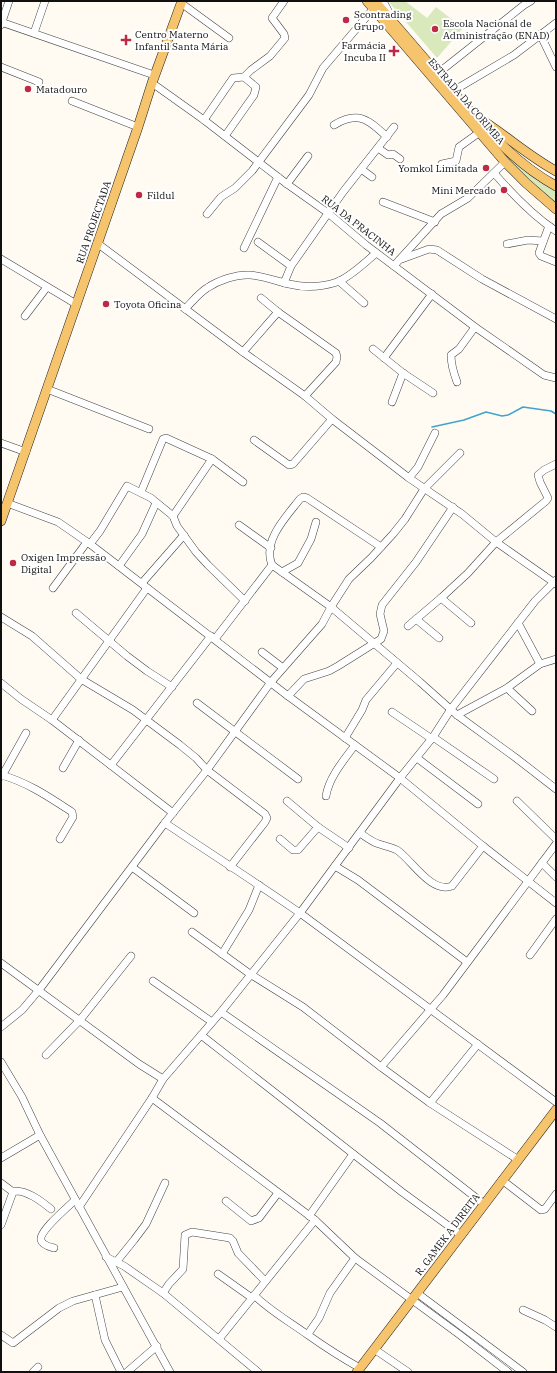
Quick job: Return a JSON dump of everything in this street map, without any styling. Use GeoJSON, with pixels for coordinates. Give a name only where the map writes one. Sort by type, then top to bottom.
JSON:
{"type":"FeatureCollection","features":[{"type":"Feature","properties":{"kind":"main road","name":"ESTRADA DA CORIMBA"},"geometry":{"type":"LineString","coordinates":[[367,1],[374,5],[396,25],[471,113],[514,157],[556,186]]}},
{"type":"Feature","properties":{"kind":"main road","name":"RUA PROJECTADA"},"geometry":{"type":"LineString","coordinates":[[1,520],[26,452],[138,127],[153,79],[182,2]]}},
{"type":"Feature","properties":{"kind":"main road","name":"ESTRADA DA CORIMBA"},"geometry":{"type":"LineString","coordinates":[[374,5],[505,162],[526,183],[556,209]]}},
{"type":"Feature","properties":{"kind":"main road","name":"ESTRADA DA CORIMBA"},"geometry":{"type":"LineString","coordinates":[[471,113],[504,134],[532,156],[556,171]]}},
{"type":"Feature","properties":{"kind":"main road","name":"R. GAMEK A DIREITA"},"geometry":{"type":"LineString","coordinates":[[358,1370],[517,1159],[556,1110]]}},
{"type":"Feature","properties":{"kind":"street"},"geometry":{"type":"LineString","coordinates":[[1,23],[9,1]]}},
{"type":"Feature","properties":{"kind":"street"},"geometry":{"type":"LineString","coordinates":[[34,33],[45,1]]}},
{"type":"Feature","properties":{"kind":"street"},"geometry":{"type":"LineString","coordinates":[[204,120],[231,80],[233,78],[244,77],[270,56],[285,38],[284,34],[272,18],[284,1]]}},
{"type":"Feature","properties":{"kind":"street"},"geometry":{"type":"LineString","coordinates":[[383,1],[396,25]]}},
{"type":"Feature","properties":{"kind":"street"},"geometry":{"type":"LineString","coordinates":[[437,74],[522,3],[531,1]]}},
{"type":"Feature","properties":{"kind":"street"},"geometry":{"type":"LineString","coordinates":[[182,2],[229,38]]}},
{"type":"Feature","properties":{"kind":"street"},"geometry":{"type":"LineString","coordinates":[[207,214],[221,197],[245,180],[309,95],[323,68],[374,5]]}},
{"type":"Feature","properties":{"kind":"street","name":"RUA DA PRACINHA"},"geometry":{"type":"LineString","coordinates":[[1,23],[34,33],[153,79],[287,184],[328,213],[376,253],[544,375],[556,378]]}},
{"type":"Feature","properties":{"kind":"street"},"geometry":{"type":"LineString","coordinates":[[452,91],[514,55],[556,23]]}},
{"type":"Feature","properties":{"kind":"street"},"geometry":{"type":"LineString","coordinates":[[540,34],[556,67]]}},
{"type":"Feature","properties":{"kind":"street"},"geometry":{"type":"LineString","coordinates":[[1,67],[39,82]]}},
{"type":"Feature","properties":{"kind":"street"},"geometry":{"type":"LineString","coordinates":[[225,136],[254,95],[254,85],[244,77]]}},
{"type":"Feature","properties":{"kind":"street"},"geometry":{"type":"LineString","coordinates":[[72,101],[138,127]]}},
{"type":"Feature","properties":{"kind":"street"},"geometry":{"type":"LineString","coordinates":[[334,124],[343,119],[365,119],[387,137]]}},
{"type":"Feature","properties":{"kind":"street"},"geometry":{"type":"LineString","coordinates":[[284,283],[290,266],[328,213],[394,127]]}},
{"type":"Feature","properties":{"kind":"street"},"geometry":{"type":"LineString","coordinates":[[442,164],[456,161],[459,147],[480,132]]}},
{"type":"Feature","properties":{"kind":"street"},"geometry":{"type":"LineString","coordinates":[[378,148],[387,155],[393,154],[400,159]]}},
{"type":"Feature","properties":{"kind":"street"},"geometry":{"type":"LineString","coordinates":[[287,184],[308,156]]}},
{"type":"Feature","properties":{"kind":"street"},"geometry":{"type":"LineString","coordinates":[[394,266],[447,210],[468,198],[505,162]]}},
{"type":"Feature","properties":{"kind":"street"},"geometry":{"type":"LineString","coordinates":[[361,169],[372,177]]}},
{"type":"Feature","properties":{"kind":"street"},"geometry":{"type":"LineString","coordinates":[[494,173],[514,196],[556,231]]}},
{"type":"Feature","properties":{"kind":"street"},"geometry":{"type":"LineString","coordinates":[[244,248],[278,177]]}},
{"type":"Feature","properties":{"kind":"street"},"geometry":{"type":"LineString","coordinates":[[383,202],[435,222]]}},
{"type":"Feature","properties":{"kind":"street"},"geometry":{"type":"LineString","coordinates":[[549,226],[543,241],[540,255],[556,262]]}},
{"type":"Feature","properties":{"kind":"street"},"geometry":{"type":"LineString","coordinates":[[507,244],[528,240],[543,241]]}},
{"type":"Feature","properties":{"kind":"street"},"geometry":{"type":"LineString","coordinates":[[258,242],[290,266]]}},
{"type":"Feature","properties":{"kind":"street"},"geometry":{"type":"LineString","coordinates":[[54,1248],[42,1243],[40,1240],[48,1227],[77,1203],[152,1098],[163,1079],[221,1012],[300,913],[400,778],[432,738],[451,709],[535,601],[555,582],[496,542],[453,507],[409,478],[332,419],[305,396],[243,352],[97,243]]}},
{"type":"Feature","properties":{"kind":"street"},"geometry":{"type":"LineString","coordinates":[[399,260],[429,249],[437,250],[482,278],[556,319]]}},
{"type":"Feature","properties":{"kind":"street"},"geometry":{"type":"LineString","coordinates":[[185,309],[208,287],[238,276],[261,276],[284,283],[308,287],[339,281],[361,266],[376,253]]}},
{"type":"Feature","properties":{"kind":"street"},"geometry":{"type":"LineString","coordinates":[[1,259],[76,304]]}},
{"type":"Feature","properties":{"kind":"street"},"geometry":{"type":"LineString","coordinates":[[339,281],[364,303]]}},
{"type":"Feature","properties":{"kind":"street"},"geometry":{"type":"LineString","coordinates":[[25,316],[47,287]]}},
{"type":"Feature","properties":{"kind":"street"},"geometry":{"type":"LineString","coordinates":[[384,358],[432,294]]}},
{"type":"Feature","properties":{"kind":"street"},"geometry":{"type":"LineString","coordinates":[[261,298],[278,312],[336,353],[336,362],[305,396]]}},
{"type":"Feature","properties":{"kind":"street"},"geometry":{"type":"LineString","coordinates":[[243,352],[278,312]]}},
{"type":"Feature","properties":{"kind":"street"},"geometry":{"type":"LineString","coordinates":[[458,382],[454,374],[451,356],[475,326]]}},
{"type":"Feature","properties":{"kind":"street"},"geometry":{"type":"LineString","coordinates":[[373,349],[403,373],[433,393]]}},
{"type":"Feature","properties":{"kind":"street"},"geometry":{"type":"LineString","coordinates":[[392,402],[403,373]]}},
{"type":"Feature","properties":{"kind":"street"},"geometry":{"type":"LineString","coordinates":[[47,389],[149,429]]}},
{"type":"Feature","properties":{"kind":"street"},"geometry":{"type":"LineString","coordinates":[[254,440],[289,465],[293,464],[332,419]]}},
{"type":"Feature","properties":{"kind":"street"},"geometry":{"type":"LineString","coordinates":[[409,478],[418,467],[435,432]]}},
{"type":"Feature","properties":{"kind":"street"},"geometry":{"type":"LineString","coordinates":[[141,492],[163,439],[168,438],[212,459],[243,482]]}},
{"type":"Feature","properties":{"kind":"street"},"geometry":{"type":"LineString","coordinates":[[1,443],[26,452]]}},
{"type":"Feature","properties":{"kind":"street"},"geometry":{"type":"LineString","coordinates":[[1,1027],[22,1010],[40,990],[207,770],[271,682],[322,624],[349,579],[371,558],[405,519],[424,489],[460,453]]}},
{"type":"Feature","properties":{"kind":"street"},"geometry":{"type":"LineString","coordinates":[[173,516],[212,459]]}},
{"type":"Feature","properties":{"kind":"street"},"geometry":{"type":"LineString","coordinates":[[408,626],[468,572],[496,542],[547,500],[538,475],[556,464]]}},
{"type":"Feature","properties":{"kind":"street"},"geometry":{"type":"LineString","coordinates":[[53,588],[100,531],[127,486],[141,492],[173,516],[177,526],[208,565],[245,601]]}},
{"type":"Feature","properties":{"kind":"street"},"geometry":{"type":"LineString","coordinates":[[381,547],[307,498],[303,497],[278,528],[272,542],[270,560],[272,565],[331,607],[457,715],[556,789]]}},
{"type":"Feature","properties":{"kind":"street"},"geometry":{"type":"LineString","coordinates":[[7,503],[58,522],[89,543],[288,696],[400,778],[556,903]]}},
{"type":"Feature","properties":{"kind":"street"},"geometry":{"type":"LineString","coordinates":[[120,566],[142,534],[156,503]]}},
{"type":"Feature","properties":{"kind":"street"},"geometry":{"type":"LineString","coordinates":[[288,696],[304,679],[338,666],[381,639],[384,635],[380,614],[382,605],[416,562],[453,507]]}},
{"type":"Feature","properties":{"kind":"street"},"geometry":{"type":"LineString","coordinates":[[282,572],[298,563],[310,539],[316,522]]}},
{"type":"Feature","properties":{"kind":"street"},"geometry":{"type":"LineString","coordinates":[[239,525],[271,548]]}},
{"type":"Feature","properties":{"kind":"street"},"geometry":{"type":"LineString","coordinates":[[52,720],[108,641],[144,586],[184,535]]}},
{"type":"Feature","properties":{"kind":"street"},"geometry":{"type":"LineString","coordinates":[[111,765],[145,719],[245,601],[272,565]]}},
{"type":"Feature","properties":{"kind":"street"},"geometry":{"type":"LineString","coordinates":[[440,598],[471,623]]}},
{"type":"Feature","properties":{"kind":"street"},"geometry":{"type":"LineString","coordinates":[[76,613],[108,641],[147,671],[172,687]]}},
{"type":"Feature","properties":{"kind":"street"},"geometry":{"type":"LineString","coordinates":[[1,617],[32,636],[81,679],[145,719],[180,745],[196,758],[207,770],[261,811],[267,818],[265,822],[230,867]]}},
{"type":"Feature","properties":{"kind":"street"},"geometry":{"type":"LineString","coordinates":[[416,619],[439,638]]}},
{"type":"Feature","properties":{"kind":"street"},"geometry":{"type":"LineString","coordinates":[[518,623],[540,664]]}},
{"type":"Feature","properties":{"kind":"street"},"geometry":{"type":"LineString","coordinates":[[262,652],[283,668]]}},
{"type":"Feature","properties":{"kind":"street"},"geometry":{"type":"LineString","coordinates":[[457,715],[507,688],[540,664],[556,659]]}},
{"type":"Feature","properties":{"kind":"street"},"geometry":{"type":"LineString","coordinates":[[345,738],[366,700],[397,663]]}},
{"type":"Feature","properties":{"kind":"street"},"geometry":{"type":"LineString","coordinates":[[1,683],[79,740],[173,813]]}},
{"type":"Feature","properties":{"kind":"street"},"geometry":{"type":"LineString","coordinates":[[507,688],[532,710]]}},
{"type":"Feature","properties":{"kind":"street"},"geometry":{"type":"LineString","coordinates":[[197,703],[298,779]]}},
{"type":"Feature","properties":{"kind":"street"},"geometry":{"type":"LineString","coordinates":[[392,712],[494,778]]}},
{"type":"Feature","properties":{"kind":"street"},"geometry":{"type":"LineString","coordinates":[[26,733],[1,776],[30,785],[72,812],[73,817],[60,839]]}},
{"type":"Feature","properties":{"kind":"street"},"geometry":{"type":"LineString","coordinates":[[63,768],[79,740]]}},
{"type":"Feature","properties":{"kind":"street"},"geometry":{"type":"LineString","coordinates":[[326,796],[327,789],[343,760],[355,745]]}},
{"type":"Feature","properties":{"kind":"street"},"geometry":{"type":"LineString","coordinates":[[417,758],[478,804]]}},
{"type":"Feature","properties":{"kind":"street"},"geometry":{"type":"LineString","coordinates":[[287,801],[318,827],[349,848]]}},
{"type":"Feature","properties":{"kind":"street"},"geometry":{"type":"LineString","coordinates":[[517,801],[556,839]]}},
{"type":"Feature","properties":{"kind":"street"},"geometry":{"type":"LineString","coordinates":[[166,823],[300,913],[556,1102]]}},
{"type":"Feature","properties":{"kind":"street"},"geometry":{"type":"LineString","coordinates":[[280,839],[293,850],[298,850],[318,827]]}},
{"type":"Feature","properties":{"kind":"street"},"geometry":{"type":"LineString","coordinates":[[360,833],[372,842],[396,849],[429,880],[440,887],[445,888],[452,886],[483,846]]}},
{"type":"Feature","properties":{"kind":"street"},"geometry":{"type":"LineString","coordinates":[[381,1067],[430,1010],[555,846]]}},
{"type":"Feature","properties":{"kind":"street"},"geometry":{"type":"LineString","coordinates":[[542,863],[556,877]]}},
{"type":"Feature","properties":{"kind":"street"},"geometry":{"type":"LineString","coordinates":[[335,866],[358,880],[467,962]]}},
{"type":"Feature","properties":{"kind":"street"},"geometry":{"type":"LineString","coordinates":[[132,867],[194,913]]}},
{"type":"Feature","properties":{"kind":"street"},"geometry":{"type":"LineString","coordinates":[[222,954],[248,910],[259,885]]}},
{"type":"Feature","properties":{"kind":"street"},"geometry":{"type":"LineString","coordinates":[[530,955],[556,919]]}},
{"type":"Feature","properties":{"kind":"street"},"geometry":{"type":"LineString","coordinates":[[192,932],[250,974],[303,1007],[430,1103],[517,1159]]}},
{"type":"Feature","properties":{"kind":"street"},"geometry":{"type":"LineString","coordinates":[[46,1055],[80,1020],[131,956]]}},
{"type":"Feature","properties":{"kind":"street"},"geometry":{"type":"LineString","coordinates":[[1,963],[40,990],[139,1064],[163,1079]]}},
{"type":"Feature","properties":{"kind":"street"},"geometry":{"type":"LineString","coordinates":[[153,981],[212,1022]]}},
{"type":"Feature","properties":{"kind":"street"},"geometry":{"type":"LineString","coordinates":[[221,1012],[380,1123],[484,1204]]}},
{"type":"Feature","properties":{"kind":"street"},"geometry":{"type":"LineString","coordinates":[[201,1035],[402,1192],[461,1235]]}},
{"type":"Feature","properties":{"kind":"street"},"geometry":{"type":"LineString","coordinates":[[430,1103],[478,1044]]}},
{"type":"Feature","properties":{"kind":"street"},"geometry":{"type":"LineString","coordinates":[[1,1062],[22,1097],[40,1135],[170,1372]]}},
{"type":"Feature","properties":{"kind":"street"},"geometry":{"type":"LineString","coordinates":[[152,1098],[312,1218],[355,1258],[415,1296],[523,1372]]}},
{"type":"Feature","properties":{"kind":"street"},"geometry":{"type":"LineString","coordinates":[[1,1158],[40,1135]]}},
{"type":"Feature","properties":{"kind":"street"},"geometry":{"type":"LineString","coordinates":[[219,1339],[239,1316],[312,1218],[353,1154]]}},
{"type":"Feature","properties":{"kind":"street"},"geometry":{"type":"LineString","coordinates":[[502,1180],[541,1210],[545,1209],[556,1194]]}},
{"type":"Feature","properties":{"kind":"street"},"geometry":{"type":"LineString","coordinates":[[1,1183],[13,1192]]}},
{"type":"Feature","properties":{"kind":"street"},"geometry":{"type":"LineString","coordinates":[[117,1261],[146,1224],[165,1184]]}},
{"type":"Feature","properties":{"kind":"street"},"geometry":{"type":"LineString","coordinates":[[13,1192],[17,1190],[20,1191],[42,1202],[51,1209]]}},
{"type":"Feature","properties":{"kind":"street"},"geometry":{"type":"LineString","coordinates":[[1,1225],[13,1192]]}},
{"type":"Feature","properties":{"kind":"street"},"geometry":{"type":"LineString","coordinates":[[226,1201],[251,1221],[259,1218],[278,1193]]}},
{"type":"Feature","properties":{"kind":"street"},"geometry":{"type":"LineString","coordinates":[[163,1293],[183,1269],[185,1235],[192,1232],[230,1238],[233,1241],[238,1253],[265,1280]]}},
{"type":"Feature","properties":{"kind":"street"},"geometry":{"type":"LineString","coordinates":[[106,1257],[117,1261],[163,1293],[258,1372]]}},
{"type":"Feature","properties":{"kind":"street"},"geometry":{"type":"LineString","coordinates":[[308,1334],[319,1318],[330,1293],[355,1258]]}},
{"type":"Feature","properties":{"kind":"street"},"geometry":{"type":"LineString","coordinates":[[218,1274],[253,1296],[358,1370]]}},
{"type":"Feature","properties":{"kind":"street"},"geometry":{"type":"LineString","coordinates":[[1,1335],[13,1343],[59,1308],[73,1301],[123,1287]]}},
{"type":"Feature","properties":{"kind":"street"},"geometry":{"type":"LineString","coordinates":[[95,1295],[105,1340],[121,1372]]}},
{"type":"Feature","properties":{"kind":"street"},"geometry":{"type":"LineString","coordinates":[[415,1296],[508,1372]]}},
{"type":"Feature","properties":{"kind":"street"},"geometry":{"type":"LineString","coordinates":[[523,1310],[546,1320],[556,1327]]}},
{"type":"Feature","properties":{"kind":"street"},"geometry":{"type":"LineString","coordinates":[[127,1372],[157,1346]]}},
{"type":"Feature","properties":{"kind":"street"},"geometry":{"type":"LineString","coordinates":[[374,1349],[408,1372]]}},
{"type":"Feature","properties":{"kind":"green space","name":"Escola Nacional de Administração (ENAD)"},"geometry":{"type":"Polygon","coordinates":[[[388,1],[405,1],[427,18],[436,7],[463,28],[437,58],[388,1]]]}},
{"type":"Feature","properties":{"kind":"green space"},"geometry":{"type":"Polygon","coordinates":[[[477,126],[556,190],[556,203],[525,176],[477,126]]]}},
{"type":"Feature","properties":{"kind":"waterway"},"geometry":{"type":"LineString","coordinates":[[432,427],[464,420],[486,412],[502,416],[508,415],[523,407],[551,411],[556,414]]}},
{"type":"Feature","properties":{"kind":"place","name":"Scontrading Grupo"},"geometry":{"type":"Point","coordinates":[346,20]}},
{"type":"Feature","properties":{"kind":"place","name":"Escola Nacional de Administração (ENAD)"},"geometry":{"type":"Point","coordinates":[435,29]}},
{"type":"Feature","properties":{"kind":"place","name":"Centro Materno Infantil Santa Mária"},"geometry":{"type":"Point","coordinates":[126,40]}},
{"type":"Feature","properties":{"kind":"place","name":"Farmácia Incuba II"},"geometry":{"type":"Point","coordinates":[394,51]}},
{"type":"Feature","properties":{"kind":"place","name":"Matadouro"},"geometry":{"type":"Point","coordinates":[28,89]}},
{"type":"Feature","properties":{"kind":"place","name":"Yomkol Limitada"},"geometry":{"type":"Point","coordinates":[486,168]}},
{"type":"Feature","properties":{"kind":"place","name":"Mini Mercado"},"geometry":{"type":"Point","coordinates":[504,190]}},
{"type":"Feature","properties":{"kind":"place","name":"Fildul"},"geometry":{"type":"Point","coordinates":[139,195]}},
{"type":"Feature","properties":{"kind":"place","name":"Toyota Oficina"},"geometry":{"type":"Point","coordinates":[106,304]}},
{"type":"Feature","properties":{"kind":"place","name":"Oxigen Impressão Digital"},"geometry":{"type":"Point","coordinates":[13,563]}}]}
